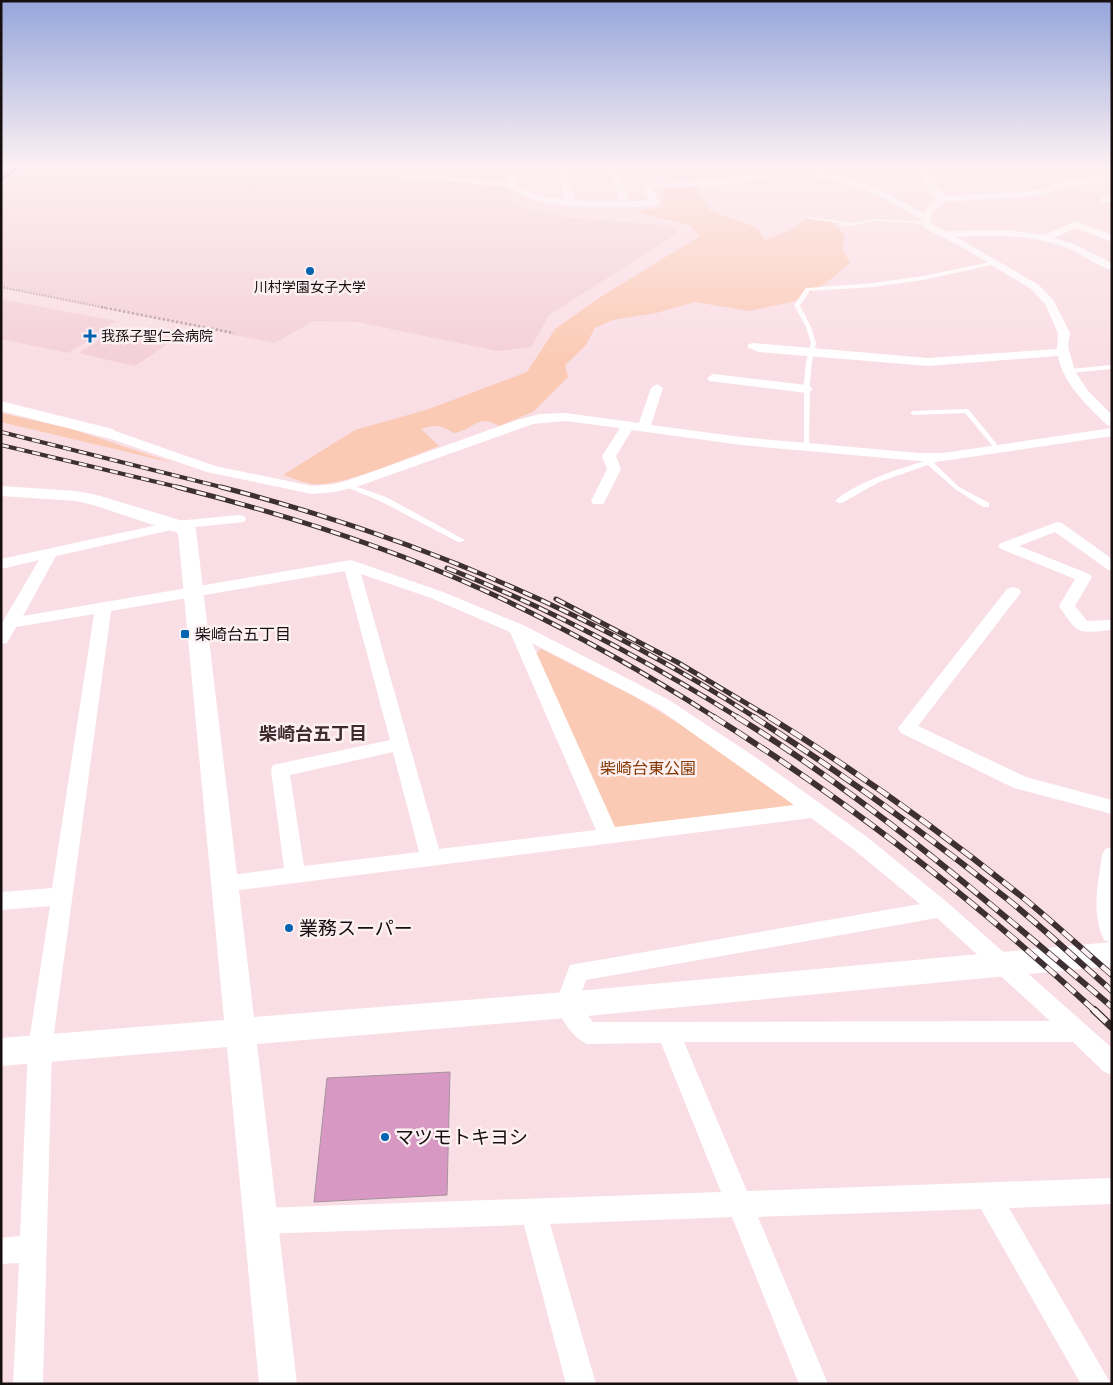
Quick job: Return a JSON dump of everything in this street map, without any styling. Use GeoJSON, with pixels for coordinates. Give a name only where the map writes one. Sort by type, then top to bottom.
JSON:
{"type":"FeatureCollection","features":[{"type":"Feature","properties":{"kind":"street"},"geometry":{"type":"LineString","coordinates":[[935,231],[966,245],[1035,287],[1050,303],[1064,333],[1061,345],[1069,371],[1079,390],[1112,422]]}},
{"type":"Feature","properties":{"kind":"street"},"geometry":{"type":"LineString","coordinates":[[1046,238],[1062,231]]}},
{"type":"Feature","properties":{"kind":"street"},"geometry":{"type":"LineString","coordinates":[[1092,231],[1112,239]]}},
{"type":"Feature","properties":{"kind":"street"},"geometry":{"type":"LineString","coordinates":[[943,234],[996,232],[1046,238],[1071,246],[1112,267]]}},
{"type":"Feature","properties":{"kind":"street"},"geometry":{"type":"LineString","coordinates":[[753,346],[928,362],[1063,352]]}},
{"type":"Feature","properties":{"kind":"street"},"geometry":{"type":"LineString","coordinates":[[713,378],[807,389]]}},
{"type":"Feature","properties":{"kind":"street"},"geometry":{"type":"LineString","coordinates":[[644,427],[657,388]]}},
{"type":"Feature","properties":{"kind":"street"},"geometry":{"type":"LineString","coordinates":[[1,406],[108,433],[212,469],[312,490],[323,490],[346,485],[483,438],[534,418],[565,417],[741,441],[943,458],[1112,432]]}},
{"type":"Feature","properties":{"kind":"street"},"geometry":{"type":"LineString","coordinates":[[598,501],[614,469],[609,456],[629,425]]}},
{"type":"Feature","properties":{"kind":"street"},"geometry":{"type":"LineString","coordinates":[[1,491],[76,496],[97,500],[176,525],[186,530],[278,1384]]}},
{"type":"Feature","properties":{"kind":"street"},"geometry":{"type":"LineString","coordinates":[[1,564],[176,525],[239,519]]}},
{"type":"Feature","properties":{"kind":"street"},"geometry":{"type":"LineString","coordinates":[[1112,566],[1058,526],[1006,546],[1084,577],[1066,606],[1083,627],[1112,625]]}},
{"type":"Feature","properties":{"kind":"street"},"geometry":{"type":"LineString","coordinates":[[6,631],[50,554]]}},
{"type":"Feature","properties":{"kind":"street"},"geometry":{"type":"LineString","coordinates":[[6,631],[103,608],[352,564],[437,595],[517,629],[663,704],[816,810],[941,908],[1112,1064]]}},
{"type":"Feature","properties":{"kind":"street"},"geometry":{"type":"LineString","coordinates":[[352,564],[431,857]]}},
{"type":"Feature","properties":{"kind":"street"},"geometry":{"type":"LineString","coordinates":[[1013,592],[907,728],[1021,782],[1112,807]]}},
{"type":"Feature","properties":{"kind":"street"},"geometry":{"type":"LineString","coordinates":[[28,1384],[40,1048],[103,608]]}},
{"type":"Feature","properties":{"kind":"street"},"geometry":{"type":"LineString","coordinates":[[517,629],[608,836]]}},
{"type":"Feature","properties":{"kind":"street"},"geometry":{"type":"LineString","coordinates":[[296,874],[280,770],[400,744]]}},
{"type":"Feature","properties":{"kind":"street"},"geometry":{"type":"LineString","coordinates":[[224,884],[816,810]]}},
{"type":"Feature","properties":{"kind":"street"},"geometry":{"type":"LineString","coordinates":[[1112,855],[1109,908],[1112,934]]}},
{"type":"Feature","properties":{"kind":"street"},"geometry":{"type":"LineString","coordinates":[[1,901],[63,896]]}},
{"type":"Feature","properties":{"kind":"street"},"geometry":{"type":"LineString","coordinates":[[566,1005],[578,972],[941,908]]}},
{"type":"Feature","properties":{"kind":"street"},"geometry":{"type":"LineString","coordinates":[[1,1052],[566,1005],[1112,954]]}},
{"type":"Feature","properties":{"kind":"street"},"geometry":{"type":"LineString","coordinates":[[566,1005],[587,1033],[1078,1031]]}},
{"type":"Feature","properties":{"kind":"street"},"geometry":{"type":"LineString","coordinates":[[668,1032],[814,1384]]}},
{"type":"Feature","properties":{"kind":"street"},"geometry":{"type":"LineString","coordinates":[[260,1221],[1112,1191]]}},
{"type":"Feature","properties":{"kind":"street"},"geometry":{"type":"LineString","coordinates":[[988,1196],[1097,1384]]}},
{"type":"Feature","properties":{"kind":"street"},"geometry":{"type":"LineString","coordinates":[[533,1211],[582,1384]]}},
{"type":"Feature","properties":{"kind":"street"},"geometry":{"type":"LineString","coordinates":[[1,1252],[33,1248]]}},
{"type":"Feature","properties":{"kind":"lane"},"geometry":{"type":"LineString","coordinates":[[806,447],[809,360],[814,352],[814,341],[797,305],[808,289],[915,280],[995,263]]}},
{"type":"Feature","properties":{"kind":"lane"},"geometry":{"type":"LineString","coordinates":[[1069,371],[1112,367]]}},
{"type":"Feature","properties":{"kind":"lane"},"geometry":{"type":"LineString","coordinates":[[913,413],[967,411],[998,449]]}},
{"type":"Feature","properties":{"kind":"lane"},"geometry":{"type":"LineString","coordinates":[[839,501],[855,490],[943,458]]}},
{"type":"Feature","properties":{"kind":"lane"},"geometry":{"type":"LineString","coordinates":[[929,462],[957,488],[986,505]]}},
{"type":"Feature","properties":{"kind":"lane"},"geometry":{"type":"LineString","coordinates":[[346,485],[383,500],[461,540]]}},
{"type":"Feature","properties":{"kind":"path"},"geometry":{"type":"LineString","coordinates":[[1,287],[234,333]]}},
{"type":"Feature","properties":{"kind":"shaded area","name":"川村学園女子大学"},"geometry":{"type":"Polygon","coordinates":[[[1,231],[676,231],[678,233],[549,315],[531,347],[498,351],[357,322],[314,321],[275,343],[1,288],[1,231]]]}},
{"type":"Feature","properties":{"kind":"shaded area","name":"我孫子聖仁会病院"},"geometry":{"type":"Polygon","coordinates":[[[5,300],[116,321],[104,329],[123,333],[129,329],[143,331],[151,326],[183,333],[135,366],[78,353],[98,341],[92,338],[68,353],[1,339],[1,302],[5,300]]]}},
{"type":"Feature","properties":{"kind":"green space"},"geometry":{"type":"Polygon","coordinates":[[[695,231],[759,231],[765,240],[789,231],[840,231],[844,235],[843,250],[850,263],[826,283],[796,301],[749,311],[695,302],[656,313],[613,320],[595,328],[586,345],[565,365],[568,377],[533,412],[499,426],[486,421],[454,433],[438,426],[421,429],[439,446],[376,470],[340,481],[313,484],[283,475],[355,430],[429,409],[527,372],[555,329],[602,296],[700,236],[695,231]]]}},
{"type":"Feature","properties":{"kind":"green space"},"geometry":{"type":"Polygon","coordinates":[[[1,413],[72,429],[173,463],[1,422],[1,413]]]}},
{"type":"Feature","properties":{"kind":"green space","name":"柴崎台東公園"},"geometry":{"type":"Polygon","coordinates":[[[541,649],[632,695],[695,733],[799,806],[615,829],[535,655],[541,649]]]}},
{"type":"Feature","properties":{"kind":"building","name":"マツモトキヨシ"},"geometry":{"type":"Polygon","coordinates":[[[450,1072],[447,1195],[314,1202],[327,1078],[450,1072]]]}},
{"type":"Feature","properties":{"kind":"railway"},"geometry":{"type":"LineString","coordinates":[[1,432],[221,487]]}},
{"type":"Feature","properties":{"kind":"railway"},"geometry":{"type":"LineString","coordinates":[[1,445],[182,488]]}},
{"type":"Feature","properties":{"kind":"railway"},"geometry":{"type":"LineString","coordinates":[[177,487],[331,531],[444,573],[571,633],[716,718]]}},
{"type":"Feature","properties":{"kind":"railway"},"geometry":{"type":"LineString","coordinates":[[221,487],[225,488]]}},
{"type":"Feature","properties":{"kind":"railway"},"geometry":{"type":"LineString","coordinates":[[221,487],[361,529],[430,553],[498,581],[564,611],[629,644],[693,679],[756,718]]}},
{"type":"Feature","properties":{"kind":"railway"},"geometry":{"type":"LineString","coordinates":[[447,568],[523,600],[596,636],[739,718]]}},
{"type":"Feature","properties":{"kind":"railway"},"geometry":{"type":"LineString","coordinates":[[556,599],[677,662],[771,718]]}},
{"type":"Feature","properties":{"kind":"railway"},"geometry":{"type":"LineString","coordinates":[[714,717],[815,784],[912,855],[1005,931],[1095,1011]]}},
{"type":"Feature","properties":{"kind":"railway"},"geometry":{"type":"LineString","coordinates":[[737,717],[787,749],[883,818],[976,892],[1112,1007]]}},
{"type":"Feature","properties":{"kind":"railway"},"geometry":{"type":"LineString","coordinates":[[754,717],[851,782],[945,850],[1020,909],[1112,991]]}},
{"type":"Feature","properties":{"kind":"railway"},"geometry":{"type":"LineString","coordinates":[[769,717],[868,782],[964,851],[1048,918],[1112,975]]}},
{"type":"Feature","properties":{"kind":"railway"},"geometry":{"type":"LineString","coordinates":[[1094,1010],[1112,1027]]}},
{"type":"Feature","properties":{"kind":"place","name":"川村学園女子大学"},"geometry":{"type":"Point","coordinates":[310,271]}},
{"type":"Feature","properties":{"kind":"place","name":"我孫子聖仁会病院"},"geometry":{"type":"Point","coordinates":[90,336]}},
{"type":"Feature","properties":{"kind":"place","name":"柴崎台五丁目"},"geometry":{"type":"Point","coordinates":[185,634]}},
{"type":"Feature","properties":{"kind":"place","name":"業務スーパー"},"geometry":{"type":"Point","coordinates":[289,928]}},
{"type":"Feature","properties":{"kind":"place","name":"マツモトキヨシ"},"geometry":{"type":"Point","coordinates":[385,1137]}},
{"type":"Feature","properties":{"kind":"district","name":"柴崎台五丁目"},"geometry":{"type":"Point","coordinates":[313,734]}}]}
